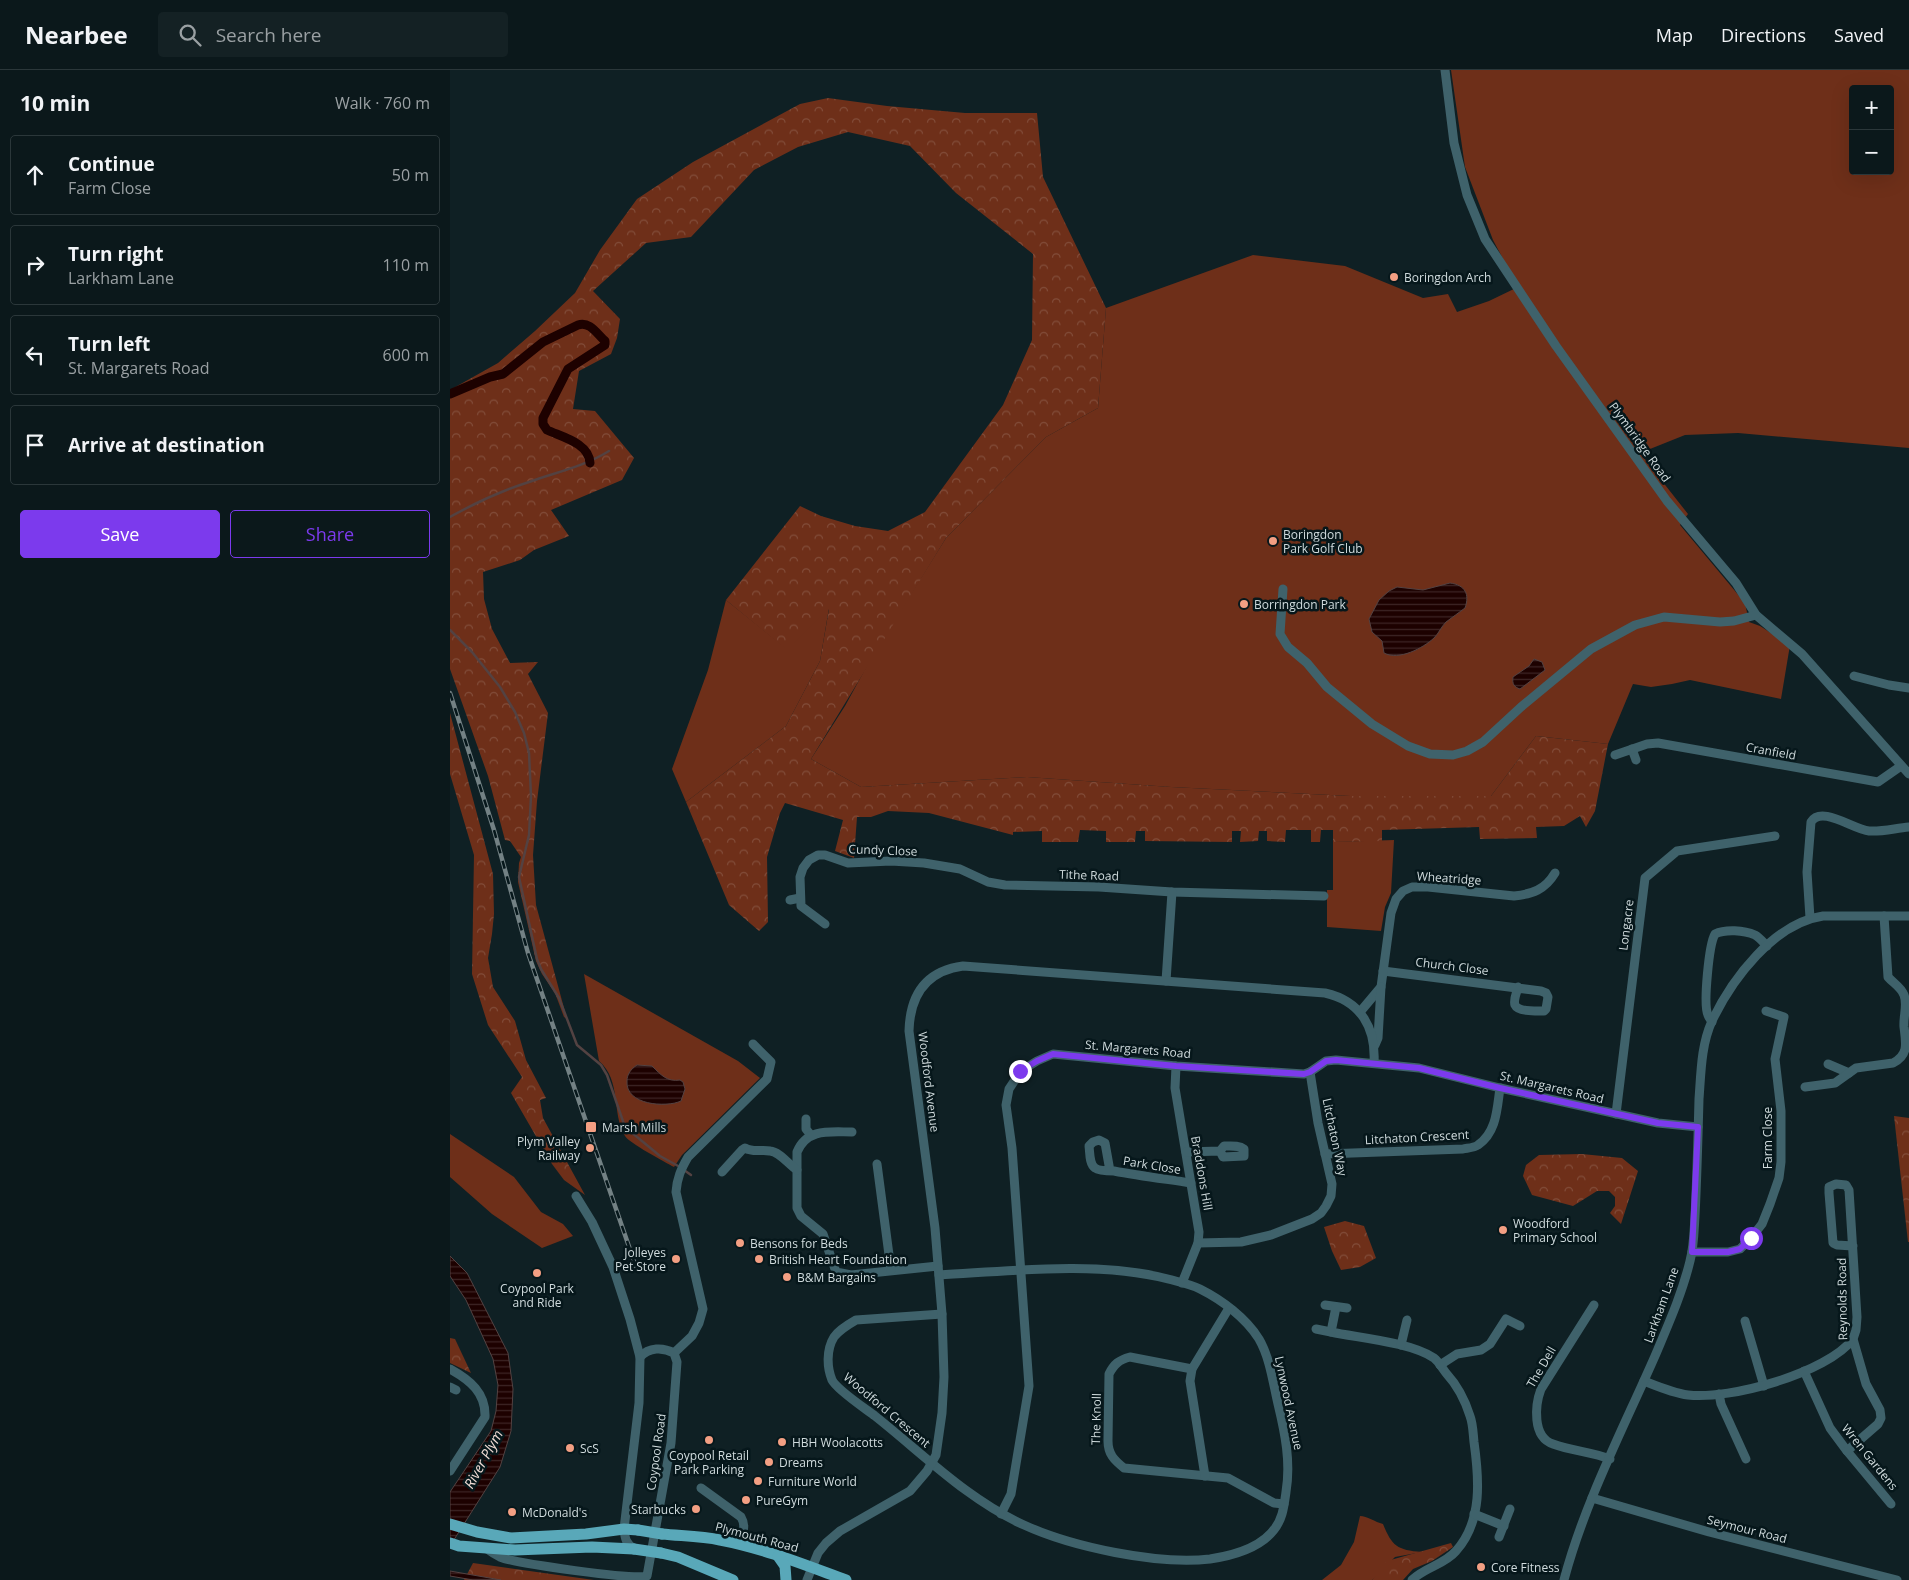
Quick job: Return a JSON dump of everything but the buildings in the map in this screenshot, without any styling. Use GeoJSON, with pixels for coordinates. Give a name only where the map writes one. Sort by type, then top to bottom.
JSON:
{"type":"FeatureCollection","features":[{"type":"Feature","properties":{"kind":"main road","name":"Plymouth Road"},"geometry":{"type":"LineString","coordinates":[[450,1524],[512,1538],[586,1534],[624,1529],[720,1540],[778,1556],[846,1580]]}},
{"type":"Feature","properties":{"kind":"main road"},"geometry":{"type":"LineString","coordinates":[[454,1545],[515,1550],[592,1547],[634,1549],[678,1557],[733,1580]]}},
{"type":"Feature","properties":{"kind":"main road"},"geometry":{"type":"LineString","coordinates":[[778,1556],[785,1566],[786,1580]]}},
{"type":"Feature","properties":{"kind":"street","name":"Plymbridge Road"},"geometry":{"type":"LineString","coordinates":[[1445,70],[1454,143],[1468,196],[1485,239],[1556,346],[1662,493],[1736,584],[1756,614],[1802,654],[1909,774]]}},
{"type":"Feature","properties":{"kind":"street"},"geometry":{"type":"LineString","coordinates":[[1282,589],[1280,634],[1288,647],[1307,663],[1327,687],[1372,724],[1408,746],[1430,754],[1453,755],[1476,747],[1591,649],[1635,625],[1664,617],[1720,622],[1734,621],[1756,614]]}},
{"type":"Feature","properties":{"kind":"street"},"geometry":{"type":"LineString","coordinates":[[1854,676],[1909,688]]}},
{"type":"Feature","properties":{"kind":"street","name":"Cranfield"},"geometry":{"type":"LineString","coordinates":[[1615,755],[1647,744],[1658,743],[1872,782],[1883,780],[1901,766]]}},
{"type":"Feature","properties":{"kind":"street"},"geometry":{"type":"LineString","coordinates":[[1632,749],[1636,760]]}},
{"type":"Feature","properties":{"kind":"street"},"geometry":{"type":"LineString","coordinates":[[1810,918],[1807,872],[1811,822],[1814,817],[1819,815],[1828,816],[1869,831],[1909,827]]}},
{"type":"Feature","properties":{"kind":"street","name":"Longacre"},"geometry":{"type":"LineString","coordinates":[[1616,1114],[1644,878],[1677,851],[1775,836]]}},
{"type":"Feature","properties":{"kind":"street","name":"Cundy Close"},"geometry":{"type":"LineString","coordinates":[[800,898],[800,877],[803,868],[809,860],[818,855],[825,855],[848,863],[892,861],[924,863],[960,869],[988,882],[1005,885]]}},
{"type":"Feature","properties":{"kind":"street","name":"Wheatridge"},"geometry":{"type":"LineString","coordinates":[[1375,1046],[1378,1038],[1381,986],[1390,913],[1396,899],[1403,891],[1412,887],[1428,887],[1514,896],[1528,895],[1541,890],[1555,873]]}},
{"type":"Feature","properties":{"kind":"street","name":"Tithe Road"},"geometry":{"type":"LineString","coordinates":[[1005,885],[1324,896]]}},
{"type":"Feature","properties":{"kind":"street"},"geometry":{"type":"LineString","coordinates":[[1166,982],[1172,892]]}},
{"type":"Feature","properties":{"kind":"street"},"geometry":{"type":"LineString","coordinates":[[790,900],[800,898],[801,906],[825,924]]}},
{"type":"Feature","properties":{"kind":"street","name":"Larkham Lane"},"geometry":{"type":"LineString","coordinates":[[1564,1580],[1573,1548],[1592,1498],[1672,1316],[1692,1252],[1703,1054],[1712,1022],[1744,971],[1767,946],[1787,930],[1810,918],[1838,915],[1909,916]]}},
{"type":"Feature","properties":{"kind":"street"},"geometry":{"type":"LineString","coordinates":[[1805,1087],[1836,1082],[1856,1068],[1899,1060],[1904,1056],[1908,1045],[1904,1027],[1906,1008],[1902,990],[1888,977],[1884,916]]}},
{"type":"Feature","properties":{"kind":"street","name":"Larkham Lane"},"geometry":{"type":"LineString","coordinates":[[1712,1022],[1707,1015],[1706,1000],[1710,947],[1715,934],[1721,931],[1744,933],[1756,936],[1767,946]]}},
{"type":"Feature","properties":{"kind":"street","name":"Woodford Avenue"},"geometry":{"type":"LineString","coordinates":[[806,1580],[826,1542],[840,1531],[910,1491],[932,1464],[936,1455],[942,1413],[944,1377],[942,1314],[934,1218],[909,1031],[912,1002],[929,981],[954,967],[963,966],[1336,995],[1352,1004],[1360,1012],[1371,1030],[1375,1046],[1374,1063]]}},
{"type":"Feature","properties":{"kind":"street","name":"Church Close"},"geometry":{"type":"LineString","coordinates":[[1383,971],[1518,987]]}},
{"type":"Feature","properties":{"kind":"street"},"geometry":{"type":"LineString","coordinates":[[1360,1012],[1381,986]]}},
{"type":"Feature","properties":{"kind":"street","name":"Farm Close"},"geometry":{"type":"LineString","coordinates":[[1692,1252],[1728,1252],[1740,1249],[1762,1224],[1779,1178],[1781,1110],[1775,1059],[1784,1016],[1766,1011]]}},
{"type":"Feature","properties":{"kind":"street"},"geometry":{"type":"LineString","coordinates":[[640,1356],[644,1352],[653,1349],[668,1350],[674,1353],[692,1336],[698,1323],[703,1309],[676,1192],[682,1168],[688,1157],[767,1078],[771,1062],[753,1044]]}},
{"type":"Feature","properties":{"kind":"street","name":"St. Margarets Road"},"geometry":{"type":"LineString","coordinates":[[1001,1514],[1011,1494],[1029,1386],[1012,1148],[1006,1105],[1009,1089],[1020,1071],[1037,1061],[1053,1054],[1176,1066],[1304,1074],[1326,1061],[1374,1063],[1419,1068],[1658,1123],[1698,1127]]}},
{"type":"Feature","properties":{"kind":"street"},"geometry":{"type":"LineString","coordinates":[[1828,1064],[1849,1073]]}},
{"type":"Feature","properties":{"kind":"street","name":"Braddons Hill"},"geometry":{"type":"LineString","coordinates":[[1176,1066],[1175,1088],[1198,1219],[1198,1243],[1182,1283]]}},
{"type":"Feature","properties":{"kind":"street","name":"Litchaton Way"},"geometry":{"type":"LineString","coordinates":[[1198,1243],[1241,1242],[1271,1235],[1312,1219],[1321,1213],[1326,1206],[1331,1196],[1332,1184],[1324,1154],[1310,1072]]}},
{"type":"Feature","properties":{"kind":"street","name":"Litchaton Crescent"},"geometry":{"type":"LineString","coordinates":[[1324,1154],[1463,1149],[1477,1146],[1491,1130],[1496,1120],[1500,1088]]}},
{"type":"Feature","properties":{"kind":"street"},"geometry":{"type":"LineString","coordinates":[[806,1119],[806,1129],[810,1134]]}},
{"type":"Feature","properties":{"kind":"street"},"geometry":{"type":"LineString","coordinates":[[797,1170],[797,1152],[800,1145],[810,1134],[819,1132],[852,1132]]}},
{"type":"Feature","properties":{"kind":"street"},"geometry":{"type":"LineString","coordinates":[[722,1172],[745,1148],[751,1151],[770,1150],[778,1154],[797,1170]]}},
{"type":"Feature","properties":{"kind":"street"},"geometry":{"type":"LineString","coordinates":[[1186,1152],[1220,1151]]}},
{"type":"Feature","properties":{"kind":"street"},"geometry":{"type":"LineString","coordinates":[[877,1164],[891,1270]]}},
{"type":"Feature","properties":{"kind":"street","name":"Lynwood Avenue"},"geometry":{"type":"LineString","coordinates":[[797,1170],[797,1208],[801,1216],[823,1234],[836,1272],[851,1275],[891,1270],[1107,1270],[1145,1273],[1198,1288],[1229,1308],[1251,1328],[1260,1341],[1266,1354],[1288,1454],[1284,1504],[1279,1522],[1273,1530],[1256,1545],[1241,1552],[1198,1560],[1145,1557],[1078,1544],[1026,1526],[1001,1514],[932,1464]]}},
{"type":"Feature","properties":{"kind":"street","name":"Park Close"},"geometry":{"type":"LineString","coordinates":[[1110,1171],[1191,1183]]}},
{"type":"Feature","properties":{"kind":"street","name":"Reynolds Road"},"geometry":{"type":"LineString","coordinates":[[1846,1451],[1878,1424],[1881,1418],[1880,1410],[1866,1384],[1853,1339],[1857,1317],[1853,1246],[1849,1190],[1846,1185],[1836,1184],[1829,1187],[1833,1243],[1853,1246]]}},
{"type":"Feature","properties":{"kind":"street","name":"Coypool Road"},"geometry":{"type":"LineString","coordinates":[[576,1196],[596,1230],[613,1267],[640,1356],[639,1403],[624,1529]]}},
{"type":"Feature","properties":{"kind":"street"},"geometry":{"type":"LineString","coordinates":[[1325,1305],[1347,1308]]}},
{"type":"Feature","properties":{"kind":"street","name":"The Dell"},"geometry":{"type":"LineString","coordinates":[[1594,1305],[1541,1389],[1537,1401],[1537,1416],[1539,1429],[1546,1440],[1553,1444],[1595,1453],[1610,1459]]}},
{"type":"Feature","properties":{"kind":"street"},"geometry":{"type":"LineString","coordinates":[[1331,1332],[1336,1307]]}},
{"type":"Feature","properties":{"kind":"street"},"geometry":{"type":"LineString","coordinates":[[1205,1476],[1190,1381],[1192,1370],[1229,1308]]}},
{"type":"Feature","properties":{"kind":"street"},"geometry":{"type":"LineString","coordinates":[[1502,1310],[1506,1319],[1520,1326]]}},
{"type":"Feature","properties":{"kind":"street","name":"Woodford Crescent"},"geometry":{"type":"LineString","coordinates":[[932,1464],[834,1384],[828,1368],[829,1353],[834,1338],[845,1327],[856,1320],[942,1314]]}},
{"type":"Feature","properties":{"kind":"street"},"geometry":{"type":"LineString","coordinates":[[1440,1365],[1457,1354],[1481,1350],[1490,1344],[1506,1319]]}},
{"type":"Feature","properties":{"kind":"street"},"geometry":{"type":"LineString","coordinates":[[1401,1345],[1407,1320]]}},
{"type":"Feature","properties":{"kind":"street"},"geometry":{"type":"LineString","coordinates":[[1745,1322],[1764,1386]]}},
{"type":"Feature","properties":{"kind":"street"},"geometry":{"type":"LineString","coordinates":[[1316,1329],[1401,1345],[1419,1351],[1434,1359],[1440,1365],[1453,1381],[1463,1398],[1470,1417],[1477,1466],[1478,1494],[1474,1514],[1469,1531],[1456,1551],[1446,1560],[1424,1571],[1412,1580]]}},
{"type":"Feature","properties":{"kind":"street"},"geometry":{"type":"LineString","coordinates":[[1644,1381],[1674,1392],[1690,1395],[1742,1391],[1764,1386],[1804,1371],[1844,1348],[1853,1339]]}},
{"type":"Feature","properties":{"kind":"street","name":"Coypool Road"},"geometry":{"type":"LineString","coordinates":[[487,1549],[500,1557],[593,1574],[630,1579],[647,1576],[672,1443],[677,1362],[674,1353]]}},
{"type":"Feature","properties":{"kind":"street","name":"The Knoll"},"geometry":{"type":"LineString","coordinates":[[1192,1370],[1130,1357],[1113,1365],[1109,1374],[1108,1450],[1114,1460],[1124,1468],[1228,1478],[1274,1503],[1284,1504]]}},
{"type":"Feature","properties":{"kind":"street"},"geometry":{"type":"LineString","coordinates":[[450,1369],[470,1381],[482,1396],[485,1408],[485,1417],[450,1471]]}},
{"type":"Feature","properties":{"kind":"street","name":"Wren Gardens"},"geometry":{"type":"LineString","coordinates":[[1804,1371],[1830,1428],[1846,1451],[1892,1504]]}},
{"type":"Feature","properties":{"kind":"street"},"geometry":{"type":"LineString","coordinates":[[1719,1394],[1721,1404],[1746,1459]]}},
{"type":"Feature","properties":{"kind":"street"},"geometry":{"type":"LineString","coordinates":[[701,1488],[741,1516],[744,1530],[737,1544]]}},
{"type":"Feature","properties":{"kind":"street","name":"Seymour Road"},"geometry":{"type":"LineString","coordinates":[[1592,1498],[1709,1532],[1897,1580]]}},
{"type":"Feature","properties":{"kind":"street"},"geometry":{"type":"LineString","coordinates":[[1500,1537],[1510,1509]]}},
{"type":"Feature","properties":{"kind":"street"},"geometry":{"type":"LineString","coordinates":[[1474,1514],[1504,1526]]}},
{"type":"Feature","properties":{"kind":"street"},"geometry":{"type":"LineString","coordinates":[[624,1529],[627,1544],[634,1549]]}},
{"type":"Feature","properties":{"kind":"green space","name":"Boringdon Park Golf Club"},"geometry":{"type":"Polygon","coordinates":[[[1451,70],[1909,70],[1909,448],[1738,433],[1685,435],[1640,453],[1688,514],[1680,525],[1745,603],[1749,622],[1760,626],[1790,645],[1781,699],[1690,680],[1651,687],[1633,684],[1608,744],[1536,736],[1491,796],[1350,796],[1171,787],[1027,777],[861,787],[811,759],[946,538],[1046,437],[1098,408],[1106,308],[1253,255],[1345,266],[1423,298],[1448,294],[1457,312],[1489,301],[1518,287],[1493,240],[1465,167],[1451,70]]]}},
{"type":"Feature","properties":{"kind":"green space"},"geometry":{"type":"Polygon","coordinates":[[[828,98],[887,106],[965,113],[1037,113],[1043,177],[1106,308],[1098,408],[1046,437],[946,538],[811,759],[861,787],[1027,777],[1171,787],[1350,796],[1491,796],[1536,736],[1608,744],[1595,811],[1586,827],[1580,816],[1564,826],[1536,827],[1537,838],[1480,839],[1479,827],[1382,830],[1382,841],[1333,842],[1333,830],[1321,830],[1320,842],[1311,842],[1311,830],[1286,830],[1285,842],[1267,841],[1267,831],[1259,831],[1258,841],[1240,842],[1241,831],[1232,831],[1232,842],[1145,841],[1145,831],[1136,831],[1135,842],[1106,842],[1106,831],[1080,830],[1078,842],[1042,842],[1042,831],[1013,832],[1013,835],[929,813],[888,811],[871,817],[857,817],[854,858],[835,851],[843,820],[785,803],[780,813],[767,857],[768,922],[759,931],[729,905],[686,802],[786,726],[820,661],[829,609],[787,650],[726,600],[800,506],[821,516],[855,526],[888,531],[925,512],[1003,405],[1032,340],[1033,254],[956,193],[910,146],[848,132],[798,147],[754,170],[691,237],[646,243],[593,291],[620,319],[617,338],[611,354],[579,371],[573,409],[595,411],[634,458],[622,480],[551,510],[569,536],[534,550],[520,560],[483,572],[484,599],[492,629],[510,663],[538,662],[528,674],[548,713],[537,801],[533,855],[536,905],[567,1019],[564,1017],[555,993],[536,961],[518,882],[521,857],[510,841],[505,840],[488,776],[450,669],[450,390],[498,363],[575,293],[600,250],[637,199],[693,162],[800,104],[828,98]]]}},
{"type":"Feature","properties":{"kind":"green space"},"geometry":{"type":"Polygon","coordinates":[[[726,600],[787,649],[829,608],[820,661],[786,726],[686,802],[672,769],[708,670],[726,600]]]}},
{"type":"Feature","properties":{"kind":"green space"},"geometry":{"type":"Polygon","coordinates":[[[450,713],[493,874],[494,914],[488,958],[493,987],[515,1021],[526,1060],[546,1098],[540,1100],[543,1118],[585,1195],[564,1180],[552,1164],[511,1093],[522,1077],[488,1025],[472,974],[474,855],[450,774],[450,713]]]}},
{"type":"Feature","properties":{"kind":"green space"},"geometry":{"type":"Polygon","coordinates":[[[1394,840],[1391,893],[1385,907],[1381,931],[1327,927],[1327,890],[1333,890],[1333,842],[1394,840]]]}},
{"type":"Feature","properties":{"kind":"green space"},"geometry":{"type":"Polygon","coordinates":[[[584,974],[738,1061],[760,1078],[682,1155],[674,1167],[640,1148],[625,1136],[618,1117],[611,1078],[599,1061],[584,974]]]}},
{"type":"Feature","properties":{"kind":"green space"},"geometry":{"type":"Polygon","coordinates":[[[1894,1116],[1909,1118],[1909,1242],[1908,1242],[1894,1116]]]}},
{"type":"Feature","properties":{"kind":"green space"},"geometry":{"type":"Polygon","coordinates":[[[450,1134],[514,1177],[541,1212],[563,1224],[573,1236],[542,1248],[492,1214],[450,1177],[450,1134]]]}},
{"type":"Feature","properties":{"kind":"green space"},"geometry":{"type":"Polygon","coordinates":[[[1582,1154],[1622,1158],[1638,1171],[1621,1224],[1610,1213],[1615,1206],[1615,1197],[1609,1191],[1597,1191],[1573,1206],[1532,1195],[1523,1176],[1526,1165],[1539,1155],[1582,1154]]]}},
{"type":"Feature","properties":{"kind":"green space"},"geometry":{"type":"Polygon","coordinates":[[[1345,1221],[1364,1226],[1376,1258],[1360,1267],[1341,1270],[1324,1227],[1345,1221]]]}},
{"type":"Feature","properties":{"kind":"green space"},"geometry":{"type":"Polygon","coordinates":[[[450,1338],[455,1339],[471,1373],[450,1363],[450,1338]]]}},
{"type":"Feature","properties":{"kind":"green space"},"geometry":{"type":"Polygon","coordinates":[[[1360,1516],[1383,1524],[1389,1537],[1401,1548],[1422,1552],[1395,1557],[1372,1580],[1322,1580],[1341,1565],[1354,1542],[1360,1516]]]}},
{"type":"Feature","properties":{"kind":"green space"},"geometry":{"type":"Polygon","coordinates":[[[1451,1543],[1453,1547],[1432,1561],[1413,1569],[1403,1580],[1372,1580],[1387,1561],[1451,1543]]]}},
{"type":"Feature","properties":{"kind":"green space"},"geometry":{"type":"Polygon","coordinates":[[[473,1563],[594,1580],[464,1580],[473,1563]]]}},
{"type":"Feature","properties":{"kind":"water"},"geometry":{"type":"Polygon","coordinates":[[[1450,583],[1463,588],[1465,591],[1467,598],[1465,608],[1446,622],[1434,638],[1424,646],[1404,654],[1390,655],[1384,653],[1382,641],[1372,632],[1369,619],[1379,600],[1397,587],[1423,590],[1450,583]]]}},
{"type":"Feature","properties":{"kind":"water"},"geometry":{"type":"Polygon","coordinates":[[[1534,659],[1542,662],[1545,670],[1520,689],[1516,687],[1513,683],[1513,677],[1529,666],[1534,659]]]}},
{"type":"Feature","properties":{"kind":"water"},"geometry":{"type":"Polygon","coordinates":[[[637,1065],[652,1066],[664,1077],[683,1082],[685,1089],[681,1101],[666,1104],[648,1103],[632,1095],[628,1089],[627,1078],[637,1065]]]}},
{"type":"Feature","properties":{"kind":"water","name":"River Plym"},"geometry":{"type":"Polygon","coordinates":[[[450,1256],[467,1273],[508,1353],[513,1389],[511,1431],[500,1467],[450,1546],[450,1492],[491,1431],[496,1411],[498,1385],[493,1359],[466,1300],[450,1276],[450,1256]]]}},
{"type":"Feature","properties":{"kind":"water"},"geometry":{"type":"Polygon","coordinates":[[[450,1571],[501,1580],[473,1580],[450,1576],[450,1571]]]}},
{"type":"Feature","properties":{"kind":"waterway"},"geometry":{"type":"LineString","coordinates":[[450,394],[490,377],[503,374],[543,342],[578,325],[590,326],[605,341],[605,345],[568,369],[543,418],[543,424],[547,430],[567,438],[585,450],[590,463]]}},
{"type":"Feature","properties":{"kind":"waterway"},"geometry":{"type":"LineString","coordinates":[[450,517],[498,493],[580,465],[609,451]]}},
{"type":"Feature","properties":{"kind":"waterway"},"geometry":{"type":"LineString","coordinates":[[450,630],[472,652],[500,687],[515,712],[524,733],[529,753],[531,796],[529,835],[519,877],[537,959],[541,969],[559,998],[577,1045],[601,1065],[607,1075],[625,1127],[660,1156],[680,1167]]}},
{"type":"Feature","properties":{"kind":"waterway"},"geometry":{"type":"LineString","coordinates":[[684,1170],[691,1175]]}},
{"type":"Feature","properties":{"kind":"railway"},"geometry":{"type":"LineString","coordinates":[[450,693],[494,830],[528,953],[636,1267]]}},
{"type":"Feature","properties":{"kind":"place","name":"Boringdon Arch"},"geometry":{"type":"Point","coordinates":[1394,277]}},
{"type":"Feature","properties":{"kind":"place","name":"Boringdon Park Golf Club"},"geometry":{"type":"Point","coordinates":[1273,541]}},
{"type":"Feature","properties":{"kind":"place","name":"Borringdon Park"},"geometry":{"type":"Point","coordinates":[1244,604]}},
{"type":"Feature","properties":{"kind":"place","name":"Marsh Mills"},"geometry":{"type":"Point","coordinates":[591,1127]}},
{"type":"Feature","properties":{"kind":"place","name":"Plym Valley Railway"},"geometry":{"type":"Point","coordinates":[590,1148]}},
{"type":"Feature","properties":{"kind":"place","name":"Woodford Primary School"},"geometry":{"type":"Point","coordinates":[1503,1230]}},
{"type":"Feature","properties":{"kind":"place","name":"Bensons for Beds"},"geometry":{"type":"Point","coordinates":[740,1243]}},
{"type":"Feature","properties":{"kind":"place","name":"Jolleyes Pet Store"},"geometry":{"type":"Point","coordinates":[676,1259]}},
{"type":"Feature","properties":{"kind":"place","name":"British Heart Foundation"},"geometry":{"type":"Point","coordinates":[759,1259]}},
{"type":"Feature","properties":{"kind":"place","name":"Coypool Park and Ride"},"geometry":{"type":"Point","coordinates":[537,1273]}},
{"type":"Feature","properties":{"kind":"place","name":"B&M Bargains"},"geometry":{"type":"Point","coordinates":[787,1277]}},
{"type":"Feature","properties":{"kind":"place","name":"Coypool Retail Park Parking"},"geometry":{"type":"Point","coordinates":[709,1440]}},
{"type":"Feature","properties":{"kind":"place","name":"HBH Woolacotts"},"geometry":{"type":"Point","coordinates":[782,1442]}},
{"type":"Feature","properties":{"kind":"place","name":"ScS"},"geometry":{"type":"Point","coordinates":[570,1448]}},
{"type":"Feature","properties":{"kind":"place","name":"Dreams"},"geometry":{"type":"Point","coordinates":[769,1462]}},
{"type":"Feature","properties":{"kind":"place","name":"Furniture World"},"geometry":{"type":"Point","coordinates":[758,1481]}},
{"type":"Feature","properties":{"kind":"place","name":"PureGym"},"geometry":{"type":"Point","coordinates":[746,1500]}},
{"type":"Feature","properties":{"kind":"place","name":"Starbucks"},"geometry":{"type":"Point","coordinates":[696,1509]}},
{"type":"Feature","properties":{"kind":"place","name":"McDonald's"},"geometry":{"type":"Point","coordinates":[512,1512]}},
{"type":"Feature","properties":{"kind":"place","name":"Core Fitness"},"geometry":{"type":"Point","coordinates":[1481,1567]}},
{"type":"Feature","properties":{"kind":"route"},"geometry":{"type":"LineString","coordinates":[[1020,1071],[1053,1054],[1176,1066],[1304,1074],[1326,1061],[1374,1063],[1447,1073],[1500,1088],[1658,1123],[1698,1127],[1696,1200],[1692,1252],[1728,1252],[1740,1249],[1751,1238]]}}]}
